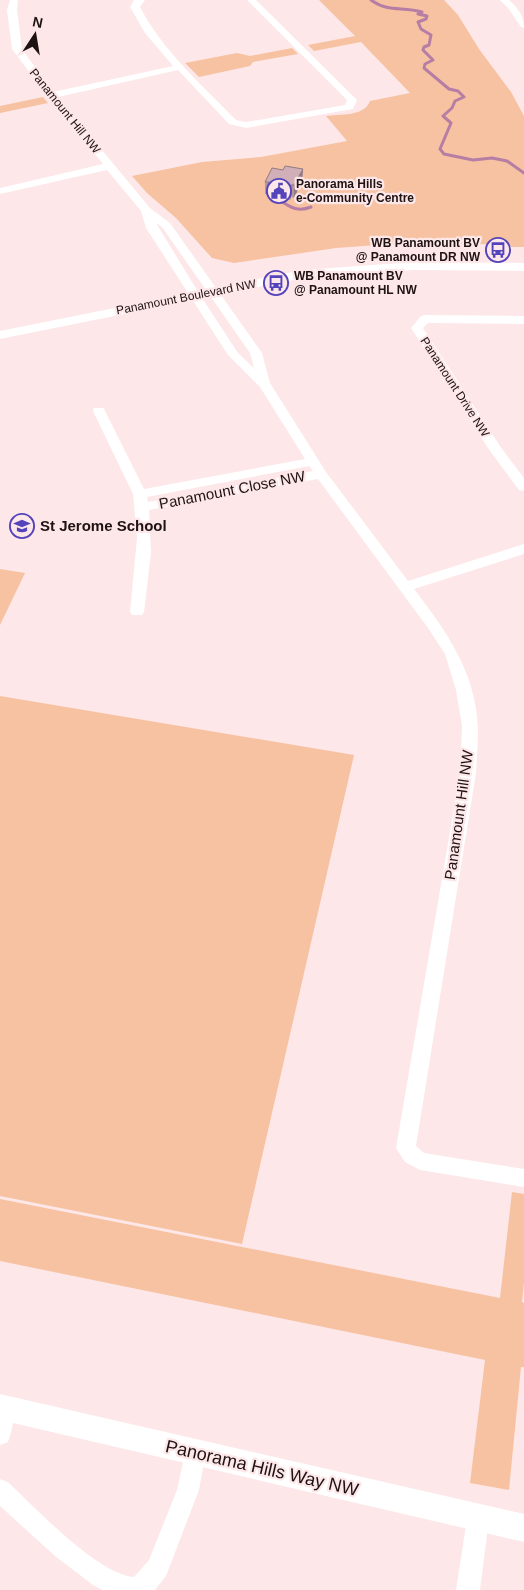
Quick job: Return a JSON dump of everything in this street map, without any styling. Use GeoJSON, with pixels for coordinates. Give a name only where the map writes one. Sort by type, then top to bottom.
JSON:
{"type":"FeatureCollection","features":[{"type":"Feature","properties":{"kind":"street","name":"Panamount Hill NW"},"geometry":{"type":"LineString","coordinates":[[14,0],[12,10],[17,49],[54,98],[146,210],[166,225],[256,353],[265,384]]}},
{"type":"Feature","properties":{"kind":"street"},"geometry":{"type":"LineString","coordinates":[[141,0],[137,2],[135,7],[148,31],[232,122],[246,125],[349,107],[352,100],[252,0]]}},
{"type":"Feature","properties":{"kind":"street"},"geometry":{"type":"LineString","coordinates":[[508,3],[524,4]]}},
{"type":"Feature","properties":{"kind":"street"},"geometry":{"type":"LineString","coordinates":[[508,3],[524,25]]}},
{"type":"Feature","properties":{"kind":"street"},"geometry":{"type":"LineString","coordinates":[[54,98],[183,71]]}},
{"type":"Feature","properties":{"kind":"street"},"geometry":{"type":"LineString","coordinates":[[0,182],[106,162]]}},
{"type":"Feature","properties":{"kind":"street"},"geometry":{"type":"LineString","coordinates":[[0,191],[106,162]]}},
{"type":"Feature","properties":{"kind":"street","name":"Panamount Hill NW"},"geometry":{"type":"LineString","coordinates":[[146,210],[152,228],[190,290],[234,355],[265,384],[317,467],[434,624],[452,654],[464,690],[470,726],[468,774],[406,1148],[412,1156],[420,1161],[524,1178]]}},
{"type":"Feature","properties":{"kind":"street","name":"Panamount Boulevard NW"},"geometry":{"type":"LineString","coordinates":[[0,323],[190,290],[285,267],[355,259],[411,256],[524,257]]}},
{"type":"Feature","properties":{"kind":"street","name":"Panamount Boulevard NW"},"geometry":{"type":"LineString","coordinates":[[210,286],[354,269],[414,266],[524,268]]}},
{"type":"Feature","properties":{"kind":"street","name":"Panamount Boulevard NW"},"geometry":{"type":"LineString","coordinates":[[0,335],[190,290]]}},
{"type":"Feature","properties":{"kind":"street","name":"Panamount Drive NW"},"geometry":{"type":"LineString","coordinates":[[524,320],[425,319],[416,328],[497,451],[524,487]]}},
{"type":"Feature","properties":{"kind":"street"},"geometry":{"type":"LineString","coordinates":[[98,411],[141,501],[145,554],[137,612]]}},
{"type":"Feature","properties":{"kind":"street","name":"Panamount Close NW"},"geometry":{"type":"LineString","coordinates":[[141,501],[317,467]]}},
{"type":"Feature","properties":{"kind":"street"},"geometry":{"type":"LineString","coordinates":[[405,587],[524,549]]}},
{"type":"Feature","properties":{"kind":"street","name":"Panorama Hills Way NW"},"geometry":{"type":"LineString","coordinates":[[1,1416],[195,1452],[524,1528]]}},
{"type":"Feature","properties":{"kind":"street"},"geometry":{"type":"LineString","coordinates":[[0,1490],[85,1570],[113,1587],[131,1590],[141,1586],[152,1577],[158,1568],[188,1490],[195,1452]]}},
{"type":"Feature","properties":{"kind":"street"},"geometry":{"type":"LineString","coordinates":[[468,1590],[478,1518]]}},
{"type":"Feature","properties":{"kind":"shaded area"},"geometry":{"type":"Polygon","coordinates":[[[319,0],[444,0],[458,15],[479,49],[511,92],[524,116],[524,247],[511,247],[510,244],[377,245],[336,248],[234,263],[212,258],[176,218],[147,193],[132,176],[202,162],[261,157],[347,141],[326,116],[357,112],[363,110],[370,101],[410,93],[361,42],[314,51],[308,45],[355,36],[319,0]]]}},
{"type":"Feature","properties":{"kind":"shaded area"},"geometry":{"type":"Polygon","coordinates":[[[292,48],[298,54],[253,62],[250,66],[199,77],[185,63],[237,53],[250,56],[292,48]]]}},
{"type":"Feature","properties":{"kind":"shaded area"},"geometry":{"type":"Polygon","coordinates":[[[43,97],[48,103],[0,113],[0,106],[43,97]]]}},
{"type":"Feature","properties":{"kind":"shaded area"},"geometry":{"type":"Polygon","coordinates":[[[0,569],[25,573],[0,625],[0,569]]]}},
{"type":"Feature","properties":{"kind":"shaded area"},"geometry":{"type":"Polygon","coordinates":[[[0,696],[354,755],[242,1244],[0,1196],[0,696]]]}},
{"type":"Feature","properties":{"kind":"shaded area"},"geometry":{"type":"Polygon","coordinates":[[[512,1192],[524,1194],[524,1282],[522,1302],[524,1303],[524,1367],[521,1367],[509,1490],[470,1483],[485,1360],[0,1261],[0,1199],[500,1298],[512,1192]]]}},
{"type":"Feature","properties":{"kind":"building"},"geometry":{"type":"Polygon","coordinates":[[[285,166],[303,169],[294,185],[291,185],[290,188],[268,185],[269,182],[265,182],[272,168],[283,170],[285,166]]]}},
{"type":"Feature","properties":{"kind":"waterway"},"geometry":{"type":"LineString","coordinates":[[371,0],[384,7],[415,10],[422,12],[418,14],[427,16],[426,19],[418,22],[421,29],[431,35],[429,45],[424,47],[423,50],[433,60],[425,64],[424,68],[449,89],[458,91],[464,97],[455,101],[452,108],[443,116],[451,123],[440,149],[444,154],[473,160],[492,158],[507,161],[524,173]]}},
{"type":"Feature","properties":{"kind":"waterway"},"geometry":{"type":"LineString","coordinates":[[281,201],[295,208],[311,207]]}},
{"type":"Feature","properties":{"kind":"place","name":"Panorama Hills e-Community Centre"},"geometry":{"type":"Point","coordinates":[279,191]}},
{"type":"Feature","properties":{"kind":"place","name":"WB Panamount BV @ Panamount DR NW"},"geometry":{"type":"Point","coordinates":[498,250]}},
{"type":"Feature","properties":{"kind":"place","name":"WB Panamount BV @ Panamount HL NW"},"geometry":{"type":"Point","coordinates":[276,283]}},
{"type":"Feature","properties":{"kind":"place","name":"St Jerome School"},"geometry":{"type":"Point","coordinates":[22,526]}}]}
